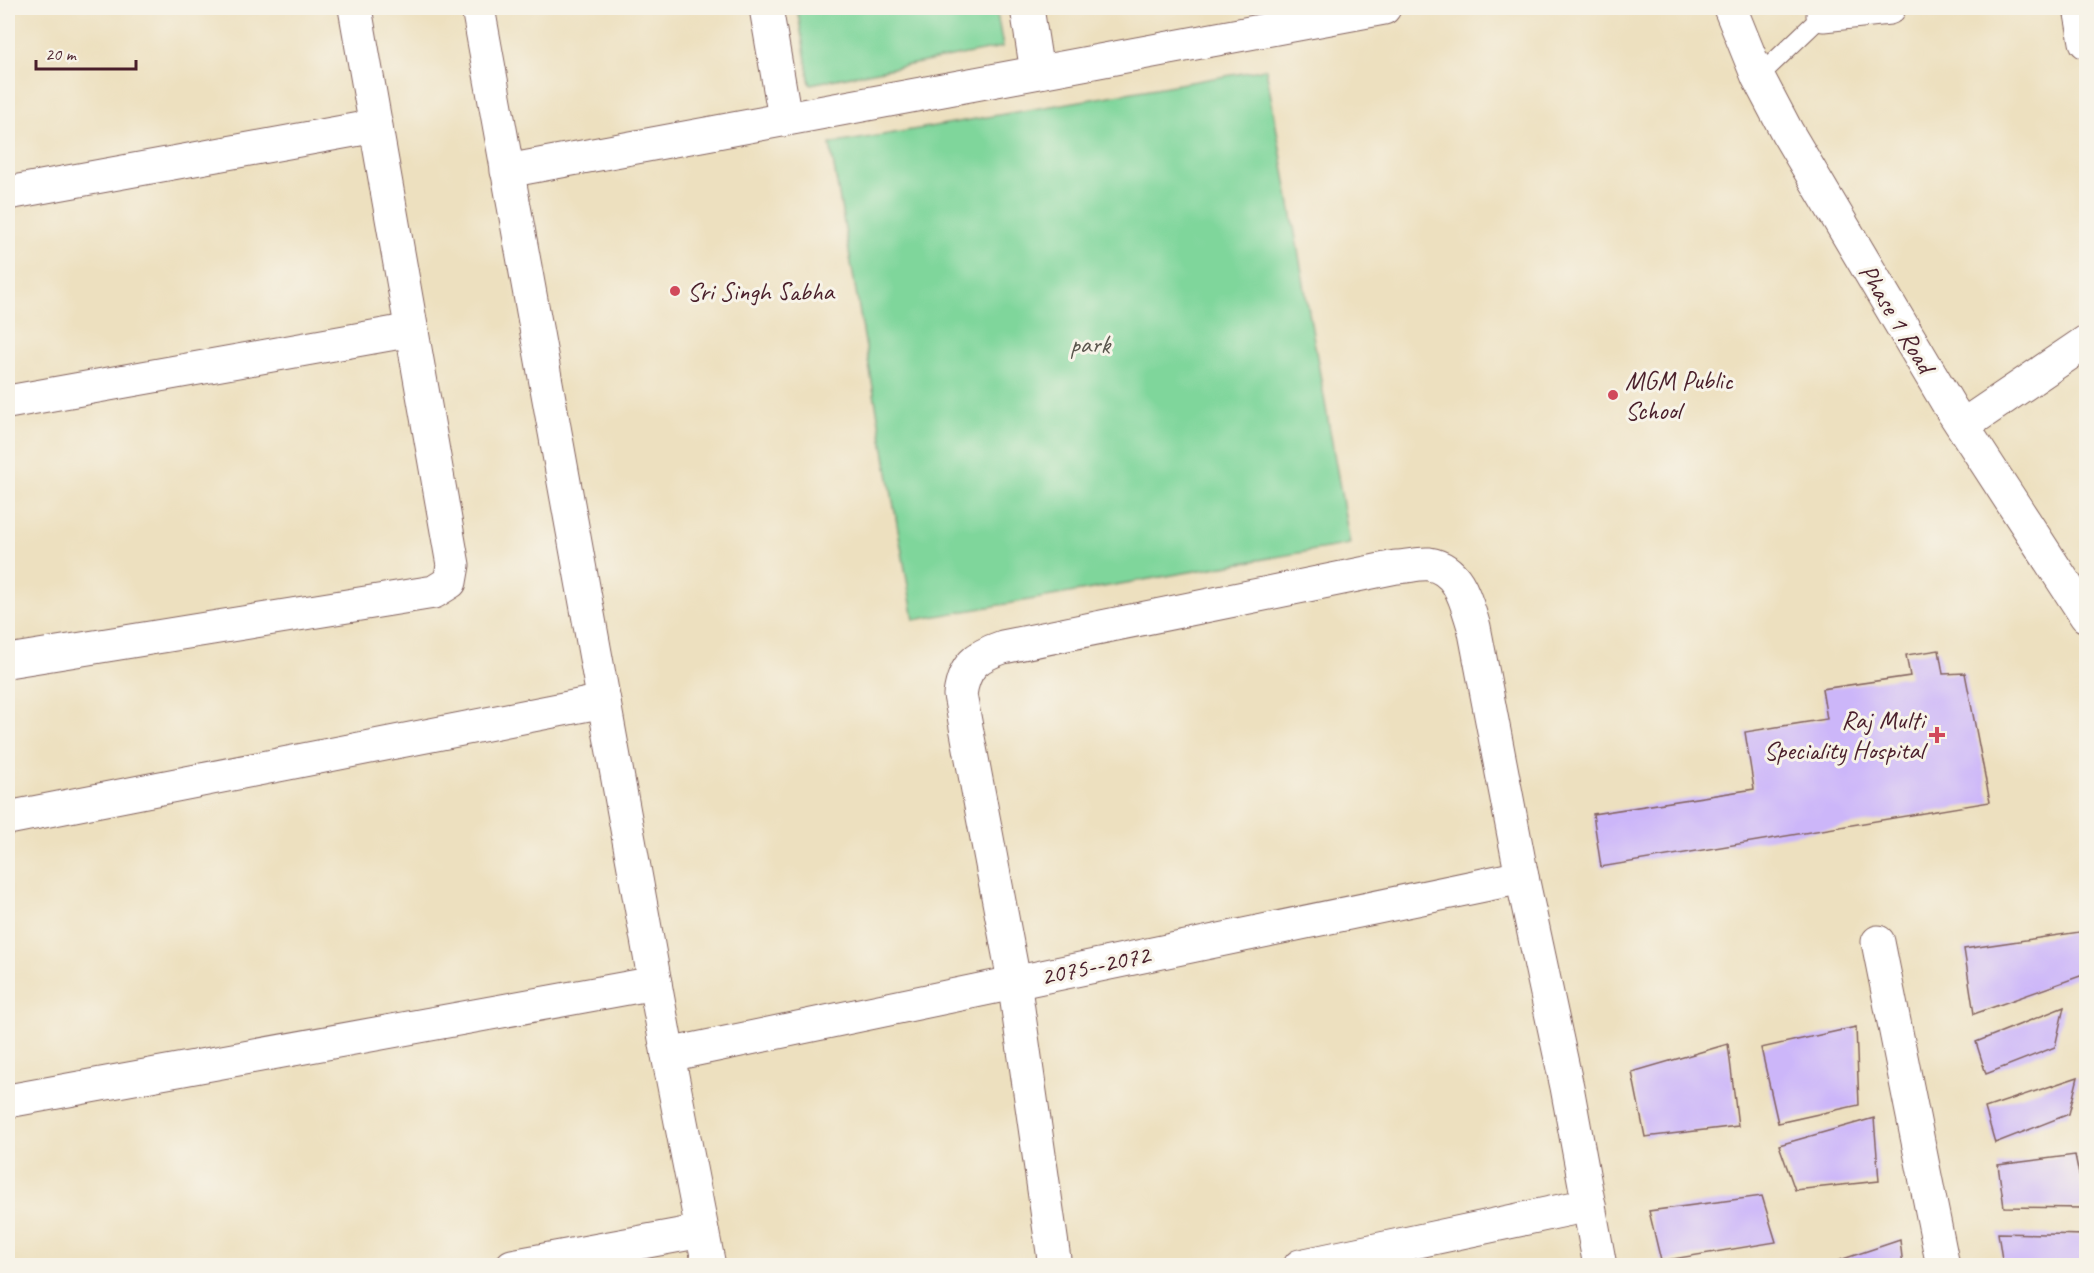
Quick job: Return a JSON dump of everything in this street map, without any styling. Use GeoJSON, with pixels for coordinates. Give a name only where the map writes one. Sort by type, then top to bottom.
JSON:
{"type":"FeatureCollection","features":[{"type":"Feature","properties":{"kind":"street"},"geometry":{"type":"LineString","coordinates":[[8,661],[434,592],[450,582],[453,565],[355,8]]}},
{"type":"Feature","properties":{"kind":"street"},"geometry":{"type":"LineString","coordinates":[[478,8],[668,1055],[709,1266]]}},
{"type":"Feature","properties":{"kind":"street"},"geometry":{"type":"LineString","coordinates":[[766,8],[785,118]]}},
{"type":"Feature","properties":{"kind":"street"},"geometry":{"type":"LineString","coordinates":[[1027,8],[1037,72]]}},
{"type":"Feature","properties":{"kind":"street"},"geometry":{"type":"LineString","coordinates":[[507,171],[1384,8]]}},
{"type":"Feature","properties":{"kind":"street","name":"Phase 1 Road"},"geometry":{"type":"LineString","coordinates":[[1730,8],[1758,77],[1799,153],[1950,407],[1964,425],[2086,616]]}},
{"type":"Feature","properties":{"kind":"street"},"geometry":{"type":"LineString","coordinates":[[1825,11],[1889,8]]}},
{"type":"Feature","properties":{"kind":"street"},"geometry":{"type":"LineString","coordinates":[[2080,8],[2086,42]]}},
{"type":"Feature","properties":{"kind":"street"},"geometry":{"type":"LineString","coordinates":[[8,193],[376,126]]}},
{"type":"Feature","properties":{"kind":"street"},"geometry":{"type":"LineString","coordinates":[[8,402],[411,330]]}},
{"type":"Feature","properties":{"kind":"street"},"geometry":{"type":"LineString","coordinates":[[1964,425],[2086,342]]}},
{"type":"Feature","properties":{"kind":"street"},"geometry":{"type":"LineString","coordinates":[[1055,1266],[1014,981],[960,696],[962,680],[972,664],[984,653],[1003,647],[1396,567],[1430,564],[1452,575],[1462,590],[1474,627],[1522,877],[1567,1087],[1600,1266]]}},
{"type":"Feature","properties":{"kind":"street"},"geometry":{"type":"LineString","coordinates":[[8,818],[604,701]]}},
{"type":"Feature","properties":{"kind":"street","name":"2075--2072"},"geometry":{"type":"LineString","coordinates":[[668,1055],[1014,981],[1522,877]]}},
{"type":"Feature","properties":{"kind":"street"},"geometry":{"type":"LineString","coordinates":[[1878,942],[1943,1266]]}},
{"type":"Feature","properties":{"kind":"street"},"geometry":{"type":"LineString","coordinates":[[8,1101],[655,983]]}},
{"type":"Feature","properties":{"kind":"street"},"geometry":{"type":"LineString","coordinates":[[1300,1266],[1589,1205]]}},
{"type":"Feature","properties":{"kind":"street"},"geometry":{"type":"LineString","coordinates":[[512,1266],[574,1260],[702,1231]]}},
{"type":"Feature","properties":{"kind":"lane"},"geometry":{"type":"LineString","coordinates":[[1758,77],[1825,11]]}},
{"type":"Feature","properties":{"kind":"green space"},"geometry":{"type":"Polygon","coordinates":[[[797,8],[996,8],[1003,47],[810,84],[797,8]]]}},
{"type":"Feature","properties":{"kind":"green space","name":"park"},"geometry":{"type":"Polygon","coordinates":[[[1266,69],[1350,544],[914,620],[830,144],[1266,69]]]}},
{"type":"Feature","properties":{"kind":"building"},"geometry":{"type":"Polygon","coordinates":[[[1939,650],[1943,674],[1965,673],[1990,802],[1601,867],[1593,814],[1754,789],[1745,732],[1827,719],[1822,689],[1910,676],[1906,655],[1939,650]]]}},
{"type":"Feature","properties":{"kind":"building"},"geometry":{"type":"Polygon","coordinates":[[[2086,931],[2086,974],[1974,1014],[1964,949],[2086,931]]]}},
{"type":"Feature","properties":{"kind":"building"},"geometry":{"type":"Polygon","coordinates":[[[2064,1007],[2055,1047],[1986,1074],[1976,1042],[2064,1007]]]}},
{"type":"Feature","properties":{"kind":"building"},"geometry":{"type":"Polygon","coordinates":[[[1856,1027],[1859,1105],[1778,1123],[1761,1048],[1856,1027]]]}},
{"type":"Feature","properties":{"kind":"building"},"geometry":{"type":"Polygon","coordinates":[[[1728,1044],[1738,1126],[1645,1137],[1632,1072],[1728,1044]]]}},
{"type":"Feature","properties":{"kind":"building"},"geometry":{"type":"Polygon","coordinates":[[[2078,1077],[2069,1114],[1995,1143],[1985,1108],[2078,1077]]]}},
{"type":"Feature","properties":{"kind":"building"},"geometry":{"type":"Polygon","coordinates":[[[1874,1118],[1879,1181],[1795,1190],[1779,1145],[1874,1118]]]}},
{"type":"Feature","properties":{"kind":"building"},"geometry":{"type":"Polygon","coordinates":[[[2075,1155],[2086,1208],[2004,1207],[1998,1165],[2075,1155]]]}},
{"type":"Feature","properties":{"kind":"building"},"geometry":{"type":"Polygon","coordinates":[[[1762,1196],[1776,1242],[1661,1261],[1649,1211],[1762,1196]]]}},
{"type":"Feature","properties":{"kind":"building"},"geometry":{"type":"Polygon","coordinates":[[[1998,1233],[2086,1235],[2086,1266],[2003,1266],[1998,1233]]]}},
{"type":"Feature","properties":{"kind":"building"},"geometry":{"type":"Polygon","coordinates":[[[1900,1240],[1903,1266],[1825,1266],[1825,1265],[1900,1240]]]}},
{"type":"Feature","properties":{"kind":"place","name":"Sri Singh Sabha"},"geometry":{"type":"Point","coordinates":[675,291]}},
{"type":"Feature","properties":{"kind":"place","name":"MGM Public School"},"geometry":{"type":"Point","coordinates":[1613,395]}},
{"type":"Feature","properties":{"kind":"place","name":"Raj Multi Speciality Hospital"},"geometry":{"type":"Point","coordinates":[1937,735]}}]}
